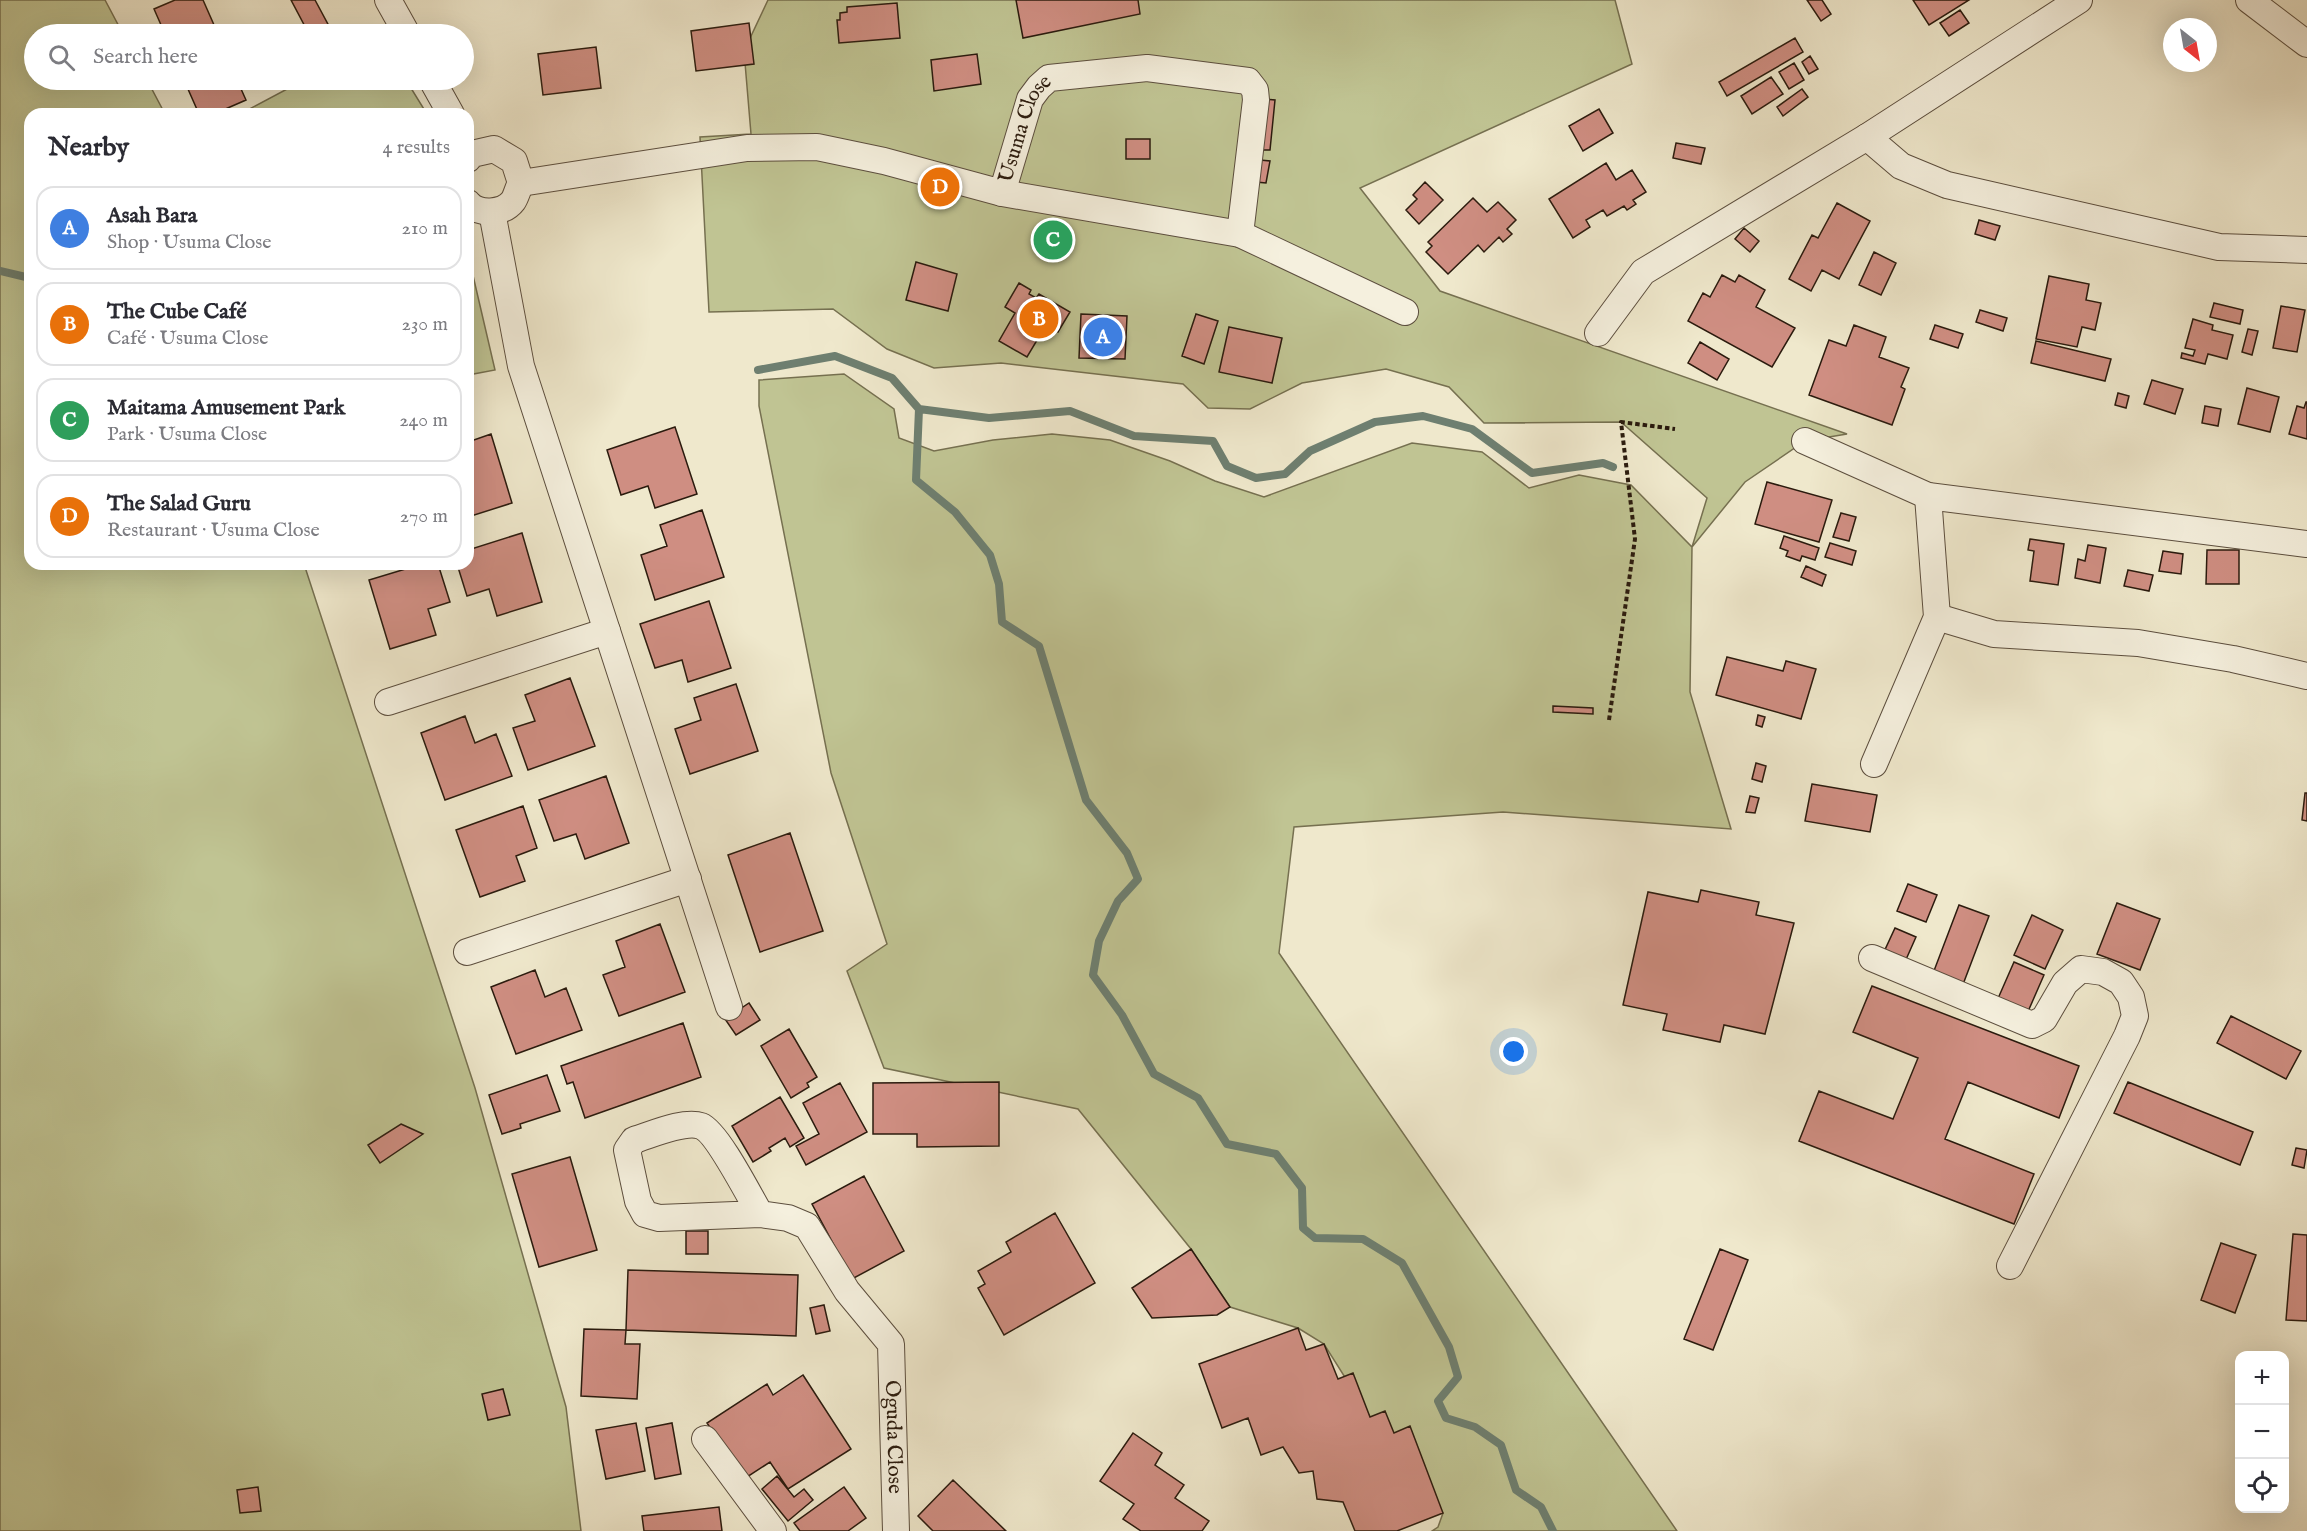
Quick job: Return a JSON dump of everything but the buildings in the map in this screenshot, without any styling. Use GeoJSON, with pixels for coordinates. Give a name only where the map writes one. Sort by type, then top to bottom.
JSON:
{"type":"FeatureCollection","features":[{"type":"Feature","properties":{"kind":"street"},"geometry":{"type":"LineString","coordinates":[[388,0],[401,24]]}},
{"type":"Feature","properties":{"kind":"street"},"geometry":{"type":"LineString","coordinates":[[1598,333],[1643,272],[1867,137],[2079,0]]}},
{"type":"Feature","properties":{"kind":"street"},"geometry":{"type":"LineString","coordinates":[[2250,0],[2307,44]]}},
{"type":"Feature","properties":{"kind":"street","name":"Usuma Close"},"geometry":{"type":"LineString","coordinates":[[521,183],[747,148],[817,147],[884,160],[1002,193],[1030,99],[1049,78],[1147,68],[1248,81],[1255,90],[1256,100],[1240,234]]}},
{"type":"Feature","properties":{"kind":"street"},"geometry":{"type":"LineString","coordinates":[[438,90],[448,108]]}},
{"type":"Feature","properties":{"kind":"street"},"geometry":{"type":"LineString","coordinates":[[1867,137],[1901,166],[1947,185],[2219,247],[2307,250]]}},
{"type":"Feature","properties":{"kind":"street"},"geometry":{"type":"LineString","coordinates":[[474,152],[494,149],[514,161],[521,183],[512,203],[492,212],[474,208]]}},
{"type":"Feature","properties":{"kind":"street"},"geometry":{"type":"LineString","coordinates":[[1002,193],[1240,234],[1405,312]]}},
{"type":"Feature","properties":{"kind":"street"},"geometry":{"type":"LineString","coordinates":[[492,212],[521,366],[729,1007]]}},
{"type":"Feature","properties":{"kind":"street"},"geometry":{"type":"LineString","coordinates":[[1805,441],[1928,496],[2307,544]]}},
{"type":"Feature","properties":{"kind":"street"},"geometry":{"type":"LineString","coordinates":[[1874,764],[1937,617],[1928,496]]}},
{"type":"Feature","properties":{"kind":"street"},"geometry":{"type":"LineString","coordinates":[[1937,617],[1994,634],[2138,643],[2233,659],[2307,676]]}},
{"type":"Feature","properties":{"kind":"street"},"geometry":{"type":"LineString","coordinates":[[388,702],[607,631]]}},
{"type":"Feature","properties":{"kind":"street"},"geometry":{"type":"LineString","coordinates":[[467,952],[688,879]]}},
{"type":"Feature","properties":{"kind":"street"},"geometry":{"type":"LineString","coordinates":[[1872,958],[2032,1025],[2044,1019],[2065,983],[2081,969],[2103,972],[2121,982],[2131,997],[2134,1016],[2127,1036],[2010,1266]]}},
{"type":"Feature","properties":{"kind":"street"},"geometry":{"type":"LineString","coordinates":[[685,1125],[702,1126],[715,1138],[760,1215],[659,1218],[645,1214],[638,1201],[627,1150],[634,1140],[685,1125]]}},
{"type":"Feature","properties":{"kind":"street","name":"Oguda Close"},"geometry":{"type":"LineString","coordinates":[[760,1215],[788,1218],[807,1226],[848,1292],[891,1344],[896,1531]]}},
{"type":"Feature","properties":{"kind":"street"},"geometry":{"type":"LineString","coordinates":[[705,1439],[773,1531]]}},
{"type":"Feature","properties":{"kind":"path"},"geometry":{"type":"LineString","coordinates":[[1609,720],[1635,539],[1621,422],[1675,429]]}},
{"type":"Feature","properties":{"kind":"green space"},"geometry":{"type":"Polygon","coordinates":[[[0,0],[105,0],[118,24],[24,24],[24,90],[152,90],[162,108],[24,108],[24,570],[306,570],[475,1088],[566,1407],[581,1531],[0,1531],[0,0]]]}},
{"type":"Feature","properties":{"kind":"green space"},"geometry":{"type":"Polygon","coordinates":[[[768,0],[1615,0],[1632,64],[1360,188],[1440,291],[1847,434],[1805,441],[1745,482],[1692,547],[1707,498],[1621,422],[1484,423],[1449,387],[1386,369],[1302,383],[1250,409],[1208,408],[1183,384],[1001,363],[934,368],[887,349],[833,309],[709,312],[700,137],[751,134],[744,51],[768,0]]]}},
{"type":"Feature","properties":{"kind":"green space"},"geometry":{"type":"Polygon","coordinates":[[[285,90],[412,90],[423,108],[251,108],[285,90]]]}},
{"type":"Feature","properties":{"kind":"green space"},"geometry":{"type":"Polygon","coordinates":[[[474,280],[495,370],[474,374],[474,280]]]}},
{"type":"Feature","properties":{"kind":"green space"},"geometry":{"type":"Polygon","coordinates":[[[844,374],[894,409],[899,438],[934,451],[993,440],[1052,434],[1110,440],[1170,461],[1215,481],[1264,497],[1412,443],[1482,452],[1529,488],[1579,475],[1631,485],[1692,547],[1690,692],[1731,829],[1503,812],[1294,827],[1279,953],[1677,1531],[1432,1531],[1438,1527],[1443,1513],[1394,1433],[1370,1417],[1324,1344],[1298,1328],[1230,1307],[1191,1249],[1078,1109],[884,1068],[847,971],[887,944],[831,773],[759,406],[759,380],[844,374]]]}},
{"type":"Feature","properties":{"kind":"waterway"},"geometry":{"type":"LineString","coordinates":[[0,271],[24,277]]}},
{"type":"Feature","properties":{"kind":"waterway"},"geometry":{"type":"LineString","coordinates":[[758,370],[835,356],[892,378],[919,409],[989,418],[1070,411],[1134,436],[1213,441],[1227,466],[1256,478],[1285,474],[1310,451],[1375,422],[1423,416],[1472,429],[1532,473],[1603,463],[1613,467]]}},
{"type":"Feature","properties":{"kind":"waterway"},"geometry":{"type":"LineString","coordinates":[[919,409],[916,480],[955,512],[990,555],[999,584],[1002,622],[1039,646],[1086,800],[1127,853],[1138,879],[1118,901],[1099,941],[1093,975],[1122,1015],[1154,1074],[1198,1098],[1227,1144],[1276,1154],[1302,1188],[1303,1228],[1315,1238],[1363,1239],[1402,1263],[1449,1347],[1458,1377],[1438,1401],[1446,1418],[1475,1427],[1501,1445],[1516,1490],[1541,1507],[1553,1531]]}},
{"type":"Feature","properties":{"kind":"place","name":"The Salad Guru"},"geometry":{"type":"Point","coordinates":[940,187]}},
{"type":"Feature","properties":{"kind":"place","name":"Maitama Amusement Park"},"geometry":{"type":"Point","coordinates":[1053,240]}},
{"type":"Feature","properties":{"kind":"place","name":"The Cube Café"},"geometry":{"type":"Point","coordinates":[1039,319]}},
{"type":"Feature","properties":{"kind":"place","name":"Asah Bara"},"geometry":{"type":"Point","coordinates":[1103,337]}}]}
